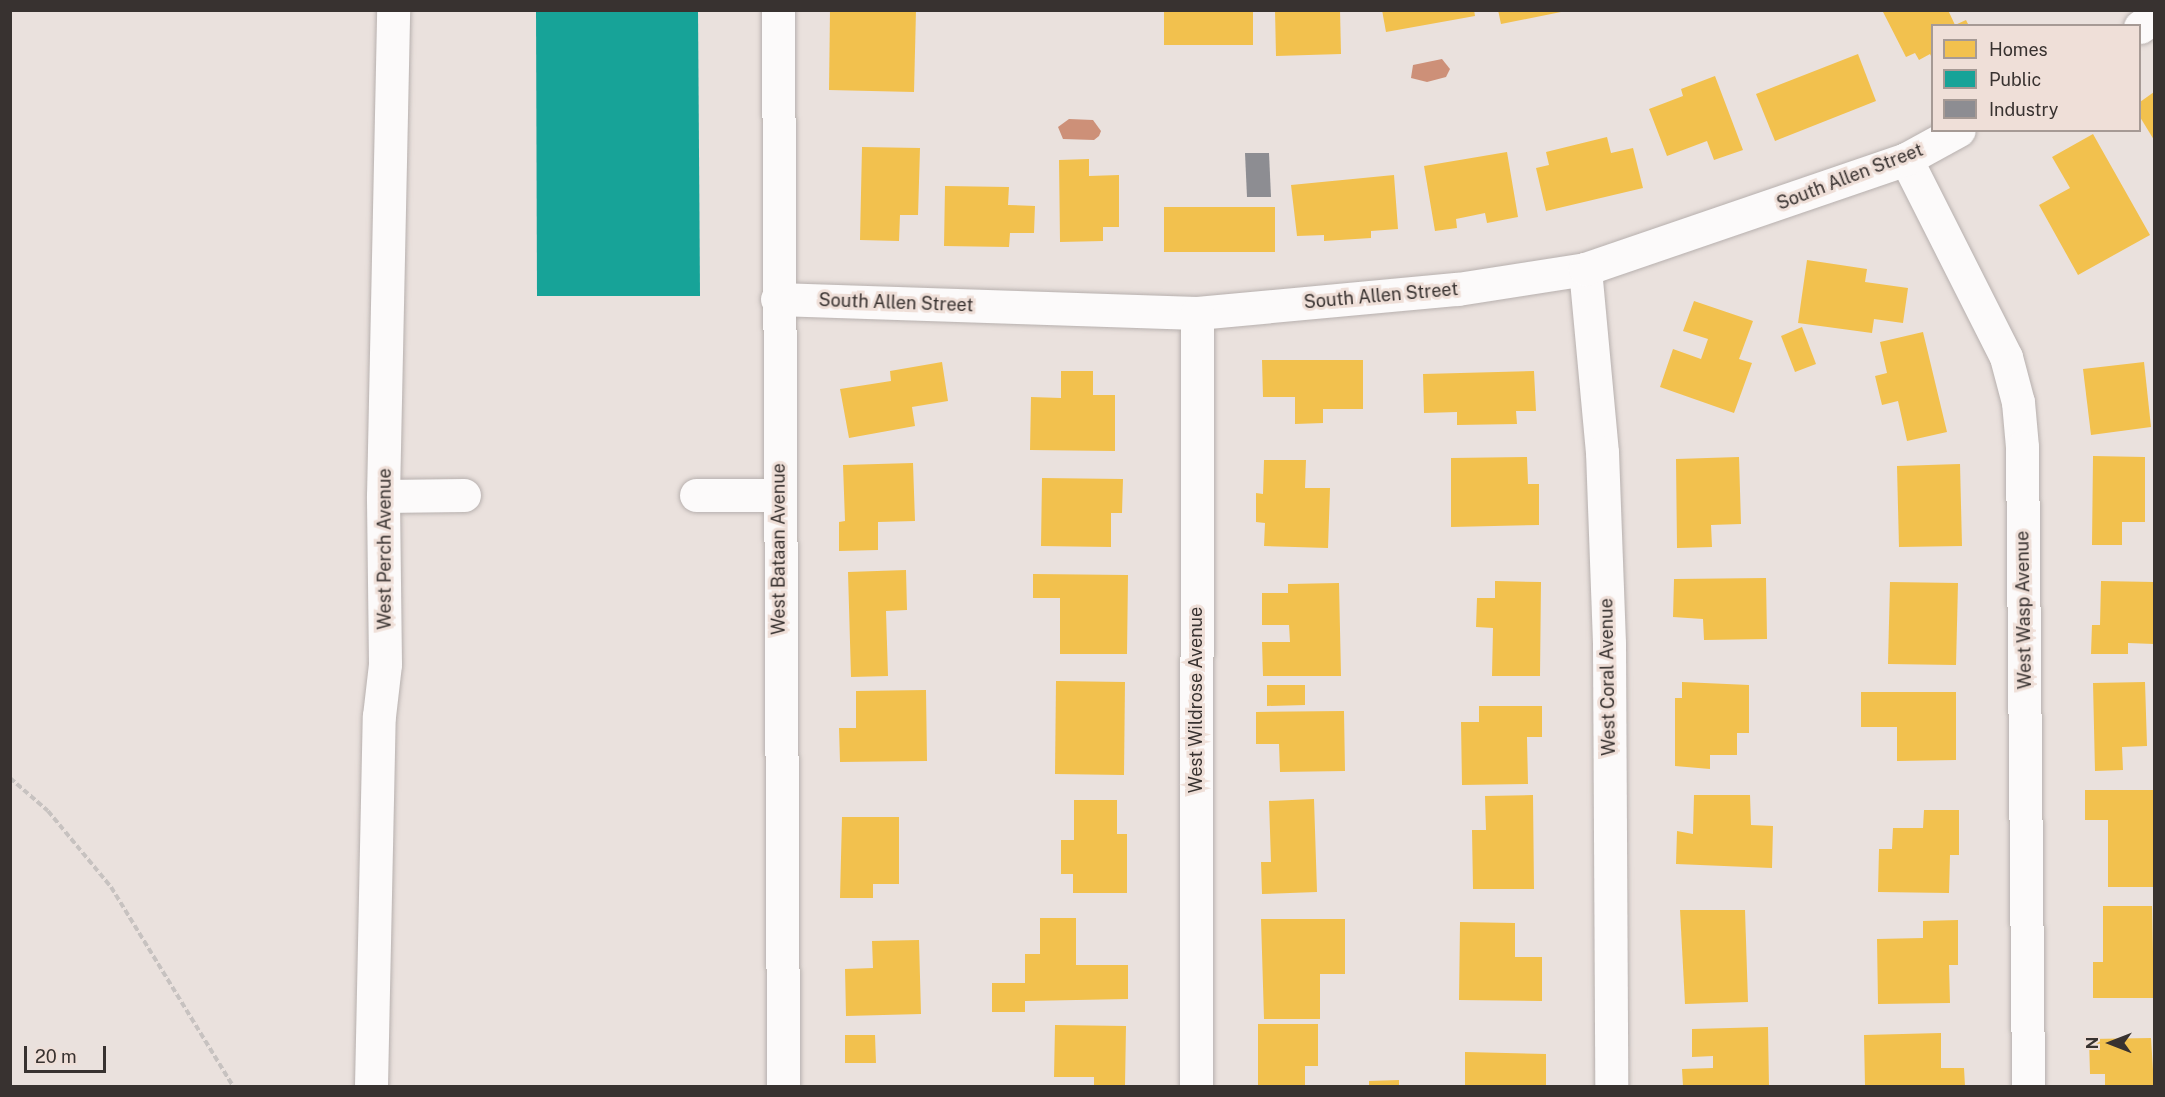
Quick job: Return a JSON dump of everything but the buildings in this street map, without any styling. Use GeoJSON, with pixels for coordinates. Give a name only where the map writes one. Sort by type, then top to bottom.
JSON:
{"type":"FeatureCollection","features":[{"type":"Feature","properties":{"kind":"street","name":"West Perch Avenue"},"geometry":{"type":"LineString","coordinates":[[371,1086],[379,716],[385,664],[383,496],[393,10]]}},
{"type":"Feature","properties":{"kind":"street","name":"West Bataan Avenue"},"geometry":{"type":"LineString","coordinates":[[778,10],[777,299],[783,1086]]}},
{"type":"Feature","properties":{"kind":"street"},"geometry":{"type":"LineString","coordinates":[[2141,26],[2154,17]]}},
{"type":"Feature","properties":{"kind":"street","name":"South Allen Street"},"geometry":{"type":"LineString","coordinates":[[777,299],[1197,313],[1458,289],[1585,269],[1906,159],[1955,132]]}},
{"type":"Feature","properties":{"kind":"street","name":"West Wasp Avenue"},"geometry":{"type":"LineString","coordinates":[[1906,159],[2006,357],[2018,402],[2022,447],[2028,1086]]}},
{"type":"Feature","properties":{"kind":"street","name":"West Coral Avenue"},"geometry":{"type":"LineString","coordinates":[[1585,269],[1602,452],[1609,644],[1611,1086]]}},
{"type":"Feature","properties":{"kind":"street","name":"West Wildrose Avenue"},"geometry":{"type":"LineString","coordinates":[[1196,1086],[1197,313]]}},
{"type":"Feature","properties":{"kind":"street"},"geometry":{"type":"LineString","coordinates":[[383,496],[464,495]]}},
{"type":"Feature","properties":{"kind":"street"},"geometry":{"type":"LineString","coordinates":[[696,495],[778,495]]}},
{"type":"Feature","properties":{"kind":"path"},"geometry":{"type":"LineString","coordinates":[[10,778],[48,812],[111,887],[233,1086]]}},
{"type":"Feature","properties":{"kind":"shaded area"},"geometry":{"type":"Polygon","coordinates":[[[1442,59],[1450,69],[1446,77],[1427,82],[1411,78],[1413,65],[1442,59]]]}},
{"type":"Feature","properties":{"kind":"shaded area"},"geometry":{"type":"Polygon","coordinates":[[[1069,119],[1093,120],[1101,131],[1099,136],[1094,140],[1063,139],[1058,127],[1069,119]]]}}]}
